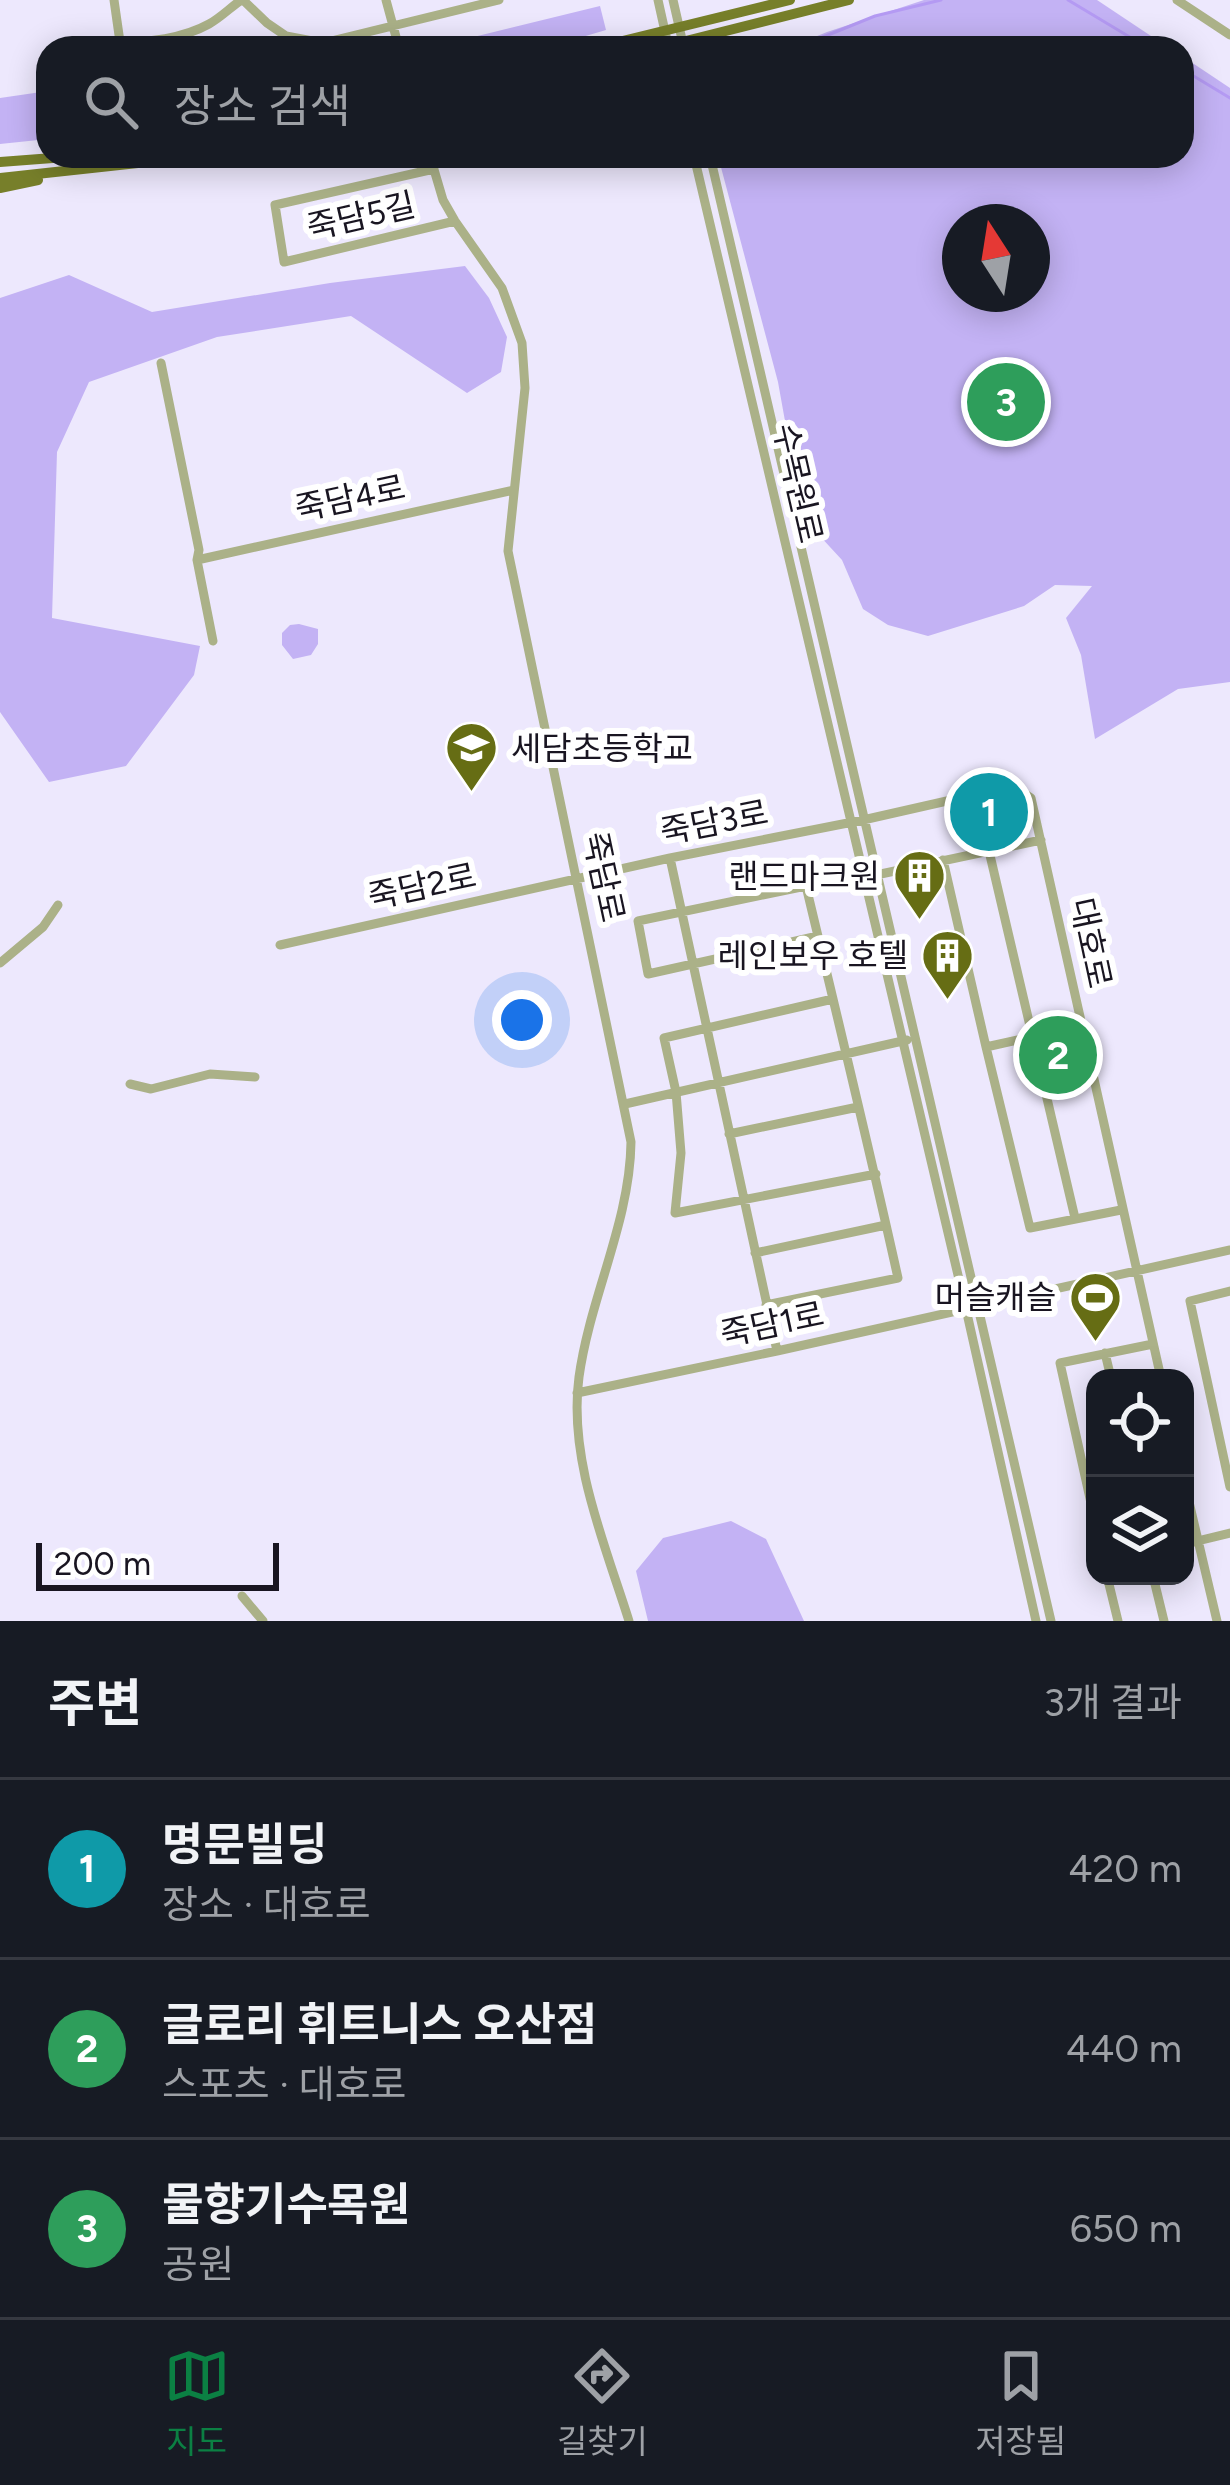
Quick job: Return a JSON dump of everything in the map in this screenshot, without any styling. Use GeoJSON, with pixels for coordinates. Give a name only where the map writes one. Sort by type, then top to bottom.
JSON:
{"type":"FeatureCollection","features":[{"type":"Feature","properties":{"kind":"main road"},"geometry":{"type":"LineString","coordinates":[[644,36],[790,0]]}},
{"type":"Feature","properties":{"kind":"main road"},"geometry":{"type":"LineString","coordinates":[[717,36],[849,0]]}},
{"type":"Feature","properties":{"kind":"main road"},"geometry":{"type":"LineString","coordinates":[[0,162],[36,159]]}},
{"type":"Feature","properties":{"kind":"main road"},"geometry":{"type":"LineString","coordinates":[[0,178],[95,168]]}},
{"type":"Feature","properties":{"kind":"main road"},"geometry":{"type":"LineString","coordinates":[[0,188],[95,168]]}},
{"type":"Feature","properties":{"kind":"street"},"geometry":{"type":"LineString","coordinates":[[114,0],[119,36]]}},
{"type":"Feature","properties":{"kind":"street"},"geometry":{"type":"LineString","coordinates":[[171,36],[206,26],[242,0],[286,36]]}},
{"type":"Feature","properties":{"kind":"street"},"geometry":{"type":"LineString","coordinates":[[386,0],[396,36]]}},
{"type":"Feature","properties":{"kind":"street"},"geometry":{"type":"LineString","coordinates":[[353,36],[499,0]]}},
{"type":"Feature","properties":{"kind":"street"},"geometry":{"type":"LineString","coordinates":[[658,0],[665,36]]}},
{"type":"Feature","properties":{"kind":"street"},"geometry":{"type":"LineString","coordinates":[[674,0],[682,36]]}},
{"type":"Feature","properties":{"kind":"street"},"geometry":{"type":"LineString","coordinates":[[1178,0],[1230,35]]}},
{"type":"Feature","properties":{"kind":"street","name":"수목원로"},"geometry":{"type":"LineString","coordinates":[[697,168],[1036,1621]]}},
{"type":"Feature","properties":{"kind":"street","name":"수목원로"},"geometry":{"type":"LineString","coordinates":[[713,168],[1051,1621]]}},
{"type":"Feature","properties":{"kind":"street","name":"죽담5길"},"geometry":{"type":"LineString","coordinates":[[434,169],[275,206],[284,262],[455,221]]}},
{"type":"Feature","properties":{"kind":"street","name":"죽담로"},"geometry":{"type":"LineString","coordinates":[[434,169],[443,200],[502,288],[522,343],[525,388],[508,551],[632,1142],[631,1175],[585,1342],[577,1393],[579,1438],[590,1493],[628,1621]]}},
{"type":"Feature","properties":{"kind":"street"},"geometry":{"type":"LineString","coordinates":[[161,363],[213,641]]}},
{"type":"Feature","properties":{"kind":"street","name":"죽담4로"},"geometry":{"type":"LineString","coordinates":[[197,560],[514,490]]}},
{"type":"Feature","properties":{"kind":"street","name":"대호로"},"geometry":{"type":"LineString","coordinates":[[863,820],[1013,786],[1031,798],[1159,1369]]}},
{"type":"Feature","properties":{"kind":"street","name":"죽담3로"},"geometry":{"type":"LineString","coordinates":[[576,880],[863,820]]}},
{"type":"Feature","properties":{"kind":"street"},"geometry":{"type":"LineString","coordinates":[[876,875],[1041,840]]}},
{"type":"Feature","properties":{"kind":"street"},"geometry":{"type":"LineString","coordinates":[[989,850],[1075,1218]]}},
{"type":"Feature","properties":{"kind":"street"},"geometry":{"type":"LineString","coordinates":[[670,858],[776,1352]]}},
{"type":"Feature","properties":{"kind":"street"},"geometry":{"type":"LineString","coordinates":[[943,860],[1030,1228],[1121,1210]]}},
{"type":"Feature","properties":{"kind":"street","name":"죽담2로"},"geometry":{"type":"LineString","coordinates":[[280,946],[576,880]]}},
{"type":"Feature","properties":{"kind":"street"},"geometry":{"type":"LineString","coordinates":[[766,1305],[898,1278],[876,1174],[806,886],[638,921],[648,974],[818,936]]}},
{"type":"Feature","properties":{"kind":"street"},"geometry":{"type":"LineString","coordinates":[[0,963],[43,927],[58,905]]}},
{"type":"Feature","properties":{"kind":"street"},"geometry":{"type":"LineString","coordinates":[[833,999],[664,1038],[676,1092],[681,1153],[675,1213],[876,1174]]}},
{"type":"Feature","properties":{"kind":"street"},"geometry":{"type":"LineString","coordinates":[[986,1047],[1082,1026]]}},
{"type":"Feature","properties":{"kind":"street"},"geometry":{"type":"LineString","coordinates":[[625,1104],[915,1039]]}},
{"type":"Feature","properties":{"kind":"street"},"geometry":{"type":"LineString","coordinates":[[130,1084],[151,1090],[210,1074],[255,1077]]}},
{"type":"Feature","properties":{"kind":"street"},"geometry":{"type":"LineString","coordinates":[[729,1134],[858,1107]]}},
{"type":"Feature","properties":{"kind":"street"},"geometry":{"type":"LineString","coordinates":[[755,1253],[886,1225]]}},
{"type":"Feature","properties":{"kind":"street","name":"죽담1로"},"geometry":{"type":"LineString","coordinates":[[577,1393],[1229,1254]]}},
{"type":"Feature","properties":{"kind":"street"},"geometry":{"type":"LineString","coordinates":[[1230,1291],[1190,1300],[1230,1487]]}},
{"type":"Feature","properties":{"kind":"street"},"geometry":{"type":"LineString","coordinates":[[1086,1481],[1060,1363],[1153,1344]]}},
{"type":"Feature","properties":{"kind":"street"},"geometry":{"type":"LineString","coordinates":[[1106,1354],[1109,1369]]}},
{"type":"Feature","properties":{"kind":"street"},"geometry":{"type":"LineString","coordinates":[[1194,1524],[1217,1621]]}},
{"type":"Feature","properties":{"kind":"street"},"geometry":{"type":"LineString","coordinates":[[1194,1542],[1230,1533]]}},
{"type":"Feature","properties":{"kind":"street"},"geometry":{"type":"LineString","coordinates":[[1109,1585],[1118,1621]]}},
{"type":"Feature","properties":{"kind":"street"},"geometry":{"type":"LineString","coordinates":[[1156,1585],[1164,1621]]}},
{"type":"Feature","properties":{"kind":"street"},"geometry":{"type":"LineString","coordinates":[[242,1596],[263,1621]]}},
{"type":"Feature","properties":{"kind":"shaded area"},"geometry":{"type":"Polygon","coordinates":[[[924,0],[1097,0],[1151,36],[817,36],[924,0]]]}},
{"type":"Feature","properties":{"kind":"shaded area"},"geometry":{"type":"Polygon","coordinates":[[[600,6],[606,30],[586,36],[478,36],[600,6]]]}},
{"type":"Feature","properties":{"kind":"shaded area"},"geometry":{"type":"Polygon","coordinates":[[[1194,64],[1230,88],[1230,682],[1178,689],[1095,739],[1081,655],[1066,618],[1092,586],[1055,585],[1024,606],[928,636],[888,625],[863,609],[842,560],[818,534],[721,168],[1194,168],[1194,64]]]}},
{"type":"Feature","properties":{"kind":"shaded area"},"geometry":{"type":"Polygon","coordinates":[[[36,93],[36,140],[0,144],[0,98],[36,93]]]}},
{"type":"Feature","properties":{"kind":"shaded area"},"geometry":{"type":"Polygon","coordinates":[[[465,266],[489,298],[507,337],[501,372],[467,393],[351,316],[217,337],[89,382],[57,452],[52,618],[200,646],[194,675],[126,766],[49,782],[0,712],[0,298],[69,275],[152,312],[465,266]]]}},
{"type":"Feature","properties":{"kind":"shaded area"},"geometry":{"type":"Polygon","coordinates":[[[299,624],[318,629],[318,644],[311,655],[293,659],[282,645],[282,633],[299,624]]]}},
{"type":"Feature","properties":{"kind":"shaded area"},"geometry":{"type":"Polygon","coordinates":[[[731,1521],[766,1539],[804,1621],[648,1621],[636,1571],[663,1538],[731,1521]]]}},
{"type":"Feature","properties":{"kind":"waterway"},"geometry":{"type":"LineString","coordinates":[[826,36],[875,16],[941,0]]}},
{"type":"Feature","properties":{"kind":"waterway"},"geometry":{"type":"LineString","coordinates":[[1068,0],[1128,36]]}},
{"type":"Feature","properties":{"kind":"waterway"},"geometry":{"type":"LineString","coordinates":[[1194,76],[1230,98]]}},
{"type":"Feature","properties":{"kind":"place","name":"물향기수목원"},"geometry":{"type":"Point","coordinates":[1006,402]}},
{"type":"Feature","properties":{"kind":"place","name":"세담초등학교"},"geometry":{"type":"Point","coordinates":[472,794]}},
{"type":"Feature","properties":{"kind":"place","name":"명문빌딩"},"geometry":{"type":"Point","coordinates":[989,812]}},
{"type":"Feature","properties":{"kind":"place","name":"랜드마크원"},"geometry":{"type":"Point","coordinates":[919,922]}},
{"type":"Feature","properties":{"kind":"place","name":"레인보우 호텔"},"geometry":{"type":"Point","coordinates":[947,1001]}},
{"type":"Feature","properties":{"kind":"place","name":"글로리 휘트니스 오산점"},"geometry":{"type":"Point","coordinates":[1058,1055]}},
{"type":"Feature","properties":{"kind":"place","name":"머슬캐슬"},"geometry":{"type":"Point","coordinates":[1095,1343]}}]}
